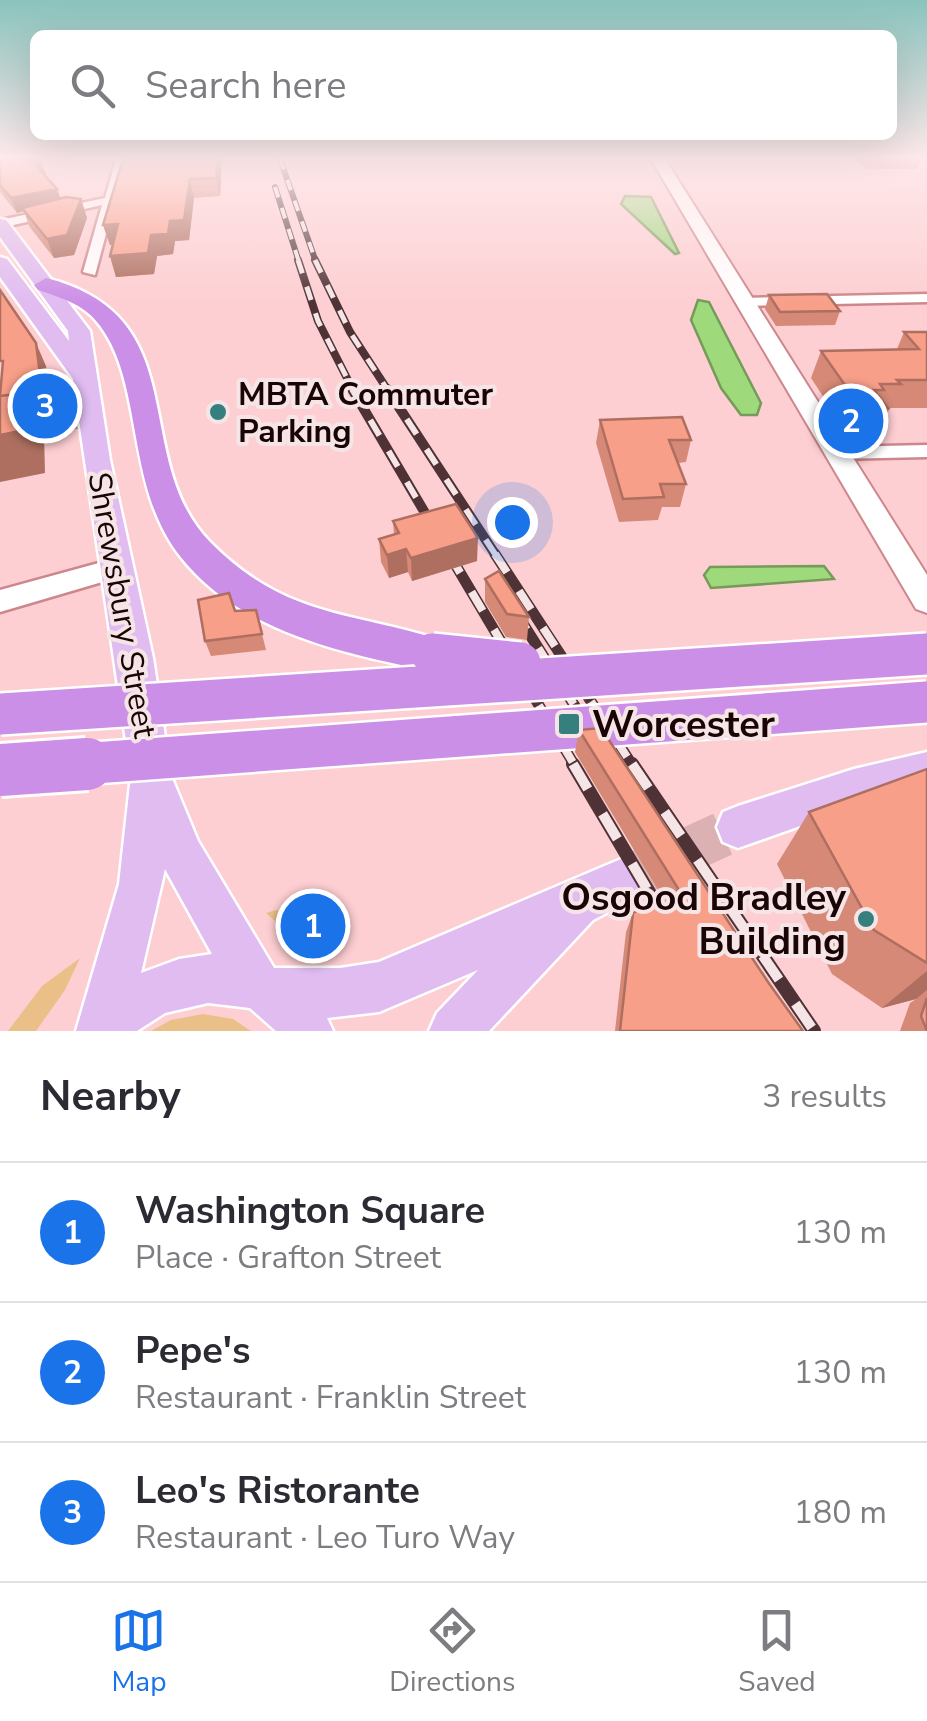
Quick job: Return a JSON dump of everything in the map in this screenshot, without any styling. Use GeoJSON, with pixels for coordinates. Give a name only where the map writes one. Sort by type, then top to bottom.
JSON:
{"type":"FeatureCollection","features":[{"type":"Feature","properties":{"kind":"highway"},"geometry":{"type":"LineString","coordinates":[[46,285],[79,296],[116,329],[134,370],[159,487],[192,546],[212,565],[266,601],[351,638],[478,660],[756,665]]}},
{"type":"Feature","properties":{"kind":"highway"},"geometry":{"type":"LineString","coordinates":[[0,714],[927,654]]}},
{"type":"Feature","properties":{"kind":"highway"},"geometry":{"type":"LineString","coordinates":[[0,770],[927,702]]}},
{"type":"Feature","properties":{"kind":"main road"},"geometry":{"type":"LineString","coordinates":[[687,207],[927,600]]}},
{"type":"Feature","properties":{"kind":"main road","name":"Shrewsbury Street"},"geometry":{"type":"LineString","coordinates":[[0,224],[78,331],[82,376],[136,658],[151,776],[142,884],[100,1028]]}},
{"type":"Feature","properties":{"kind":"main road","name":"Shrewsbury Street"},"geometry":{"type":"LineString","coordinates":[[0,263],[82,376]]}},
{"type":"Feature","properties":{"kind":"main road"},"geometry":{"type":"LineString","coordinates":[[738,827],[854,788],[927,770]]}},
{"type":"Feature","properties":{"kind":"main road","name":"Shrewsbury Street"},"geometry":{"type":"LineString","coordinates":[[151,776],[182,856],[265,989],[307,1031]]}},
{"type":"Feature","properties":{"kind":"main road"},"geometry":{"type":"LineString","coordinates":[[100,1028],[141,997],[181,981],[220,976],[265,989],[340,994],[379,987],[604,890],[528,950],[454,1031]]}},
{"type":"Feature","properties":{"kind":"street"},"geometry":{"type":"LineString","coordinates":[[0,224],[79,207]]}},
{"type":"Feature","properties":{"kind":"street"},"geometry":{"type":"LineString","coordinates":[[90,272],[106,207]]}},
{"type":"Feature","properties":{"kind":"street"},"geometry":{"type":"LineString","coordinates":[[744,302],[920,298],[927,314]]}},
{"type":"Feature","properties":{"kind":"street"},"geometry":{"type":"LineString","coordinates":[[0,431],[90,420]]}},
{"type":"Feature","properties":{"kind":"street"},"geometry":{"type":"LineString","coordinates":[[836,452],[927,452]]}},
{"type":"Feature","properties":{"kind":"street"},"geometry":{"type":"LineString","coordinates":[[0,601],[117,568]]}},
{"type":"Feature","properties":{"kind":"shaded area"},"geometry":{"type":"Polygon","coordinates":[[[624,207],[656,207],[679,253],[675,254],[624,207]]]}},
{"type":"Feature","properties":{"kind":"shaded area"},"geometry":{"type":"Polygon","coordinates":[[[698,300],[709,302],[761,403],[757,415],[741,415],[721,388],[691,320],[698,300]]]}},
{"type":"Feature","properties":{"kind":"shaded area"},"geometry":{"type":"Polygon","coordinates":[[[824,566],[834,579],[711,588],[704,575],[710,567],[824,566]]]}},
{"type":"Feature","properties":{"kind":"shaded area"},"geometry":{"type":"Polygon","coordinates":[[[276,910],[314,919],[339,948],[296,939],[266,913],[276,910]]]}},
{"type":"Feature","properties":{"kind":"shaded area"},"geometry":{"type":"Polygon","coordinates":[[[80,958],[65,990],[36,1031],[8,1031],[42,986],[80,958]]]}},
{"type":"Feature","properties":{"kind":"shaded area"},"geometry":{"type":"Polygon","coordinates":[[[203,1014],[233,1019],[251,1031],[151,1031],[171,1020],[203,1014]]]}},
{"type":"Feature","properties":{"kind":"building"},"geometry":{"type":"Polygon","coordinates":[[[78,207],[67,235],[47,239],[22,208],[78,207]]]}},
{"type":"Feature","properties":{"kind":"building"},"geometry":{"type":"Polygon","coordinates":[[[108,207],[186,207],[184,220],[170,221],[168,234],[151,235],[148,253],[110,256],[118,224],[103,225],[108,207]]]}},
{"type":"Feature","properties":{"kind":"building"},"geometry":{"type":"Polygon","coordinates":[[[0,290],[36,343],[42,391],[0,396],[0,290]]]}},
{"type":"Feature","properties":{"kind":"building"},"geometry":{"type":"Polygon","coordinates":[[[827,294],[840,311],[780,312],[769,295],[827,294]]]}},
{"type":"Feature","properties":{"kind":"building"},"geometry":{"type":"Polygon","coordinates":[[[904,332],[927,332],[927,380],[880,384],[884,390],[874,390],[888,408],[861,408],[821,351],[919,349],[904,332]]]}},
{"type":"Feature","properties":{"kind":"building"},"geometry":{"type":"Polygon","coordinates":[[[25,393],[25,430],[0,435],[0,396],[25,393]]]}},
{"type":"Feature","properties":{"kind":"building"},"geometry":{"type":"Polygon","coordinates":[[[682,417],[691,440],[669,440],[686,484],[660,484],[664,497],[623,499],[600,420],[682,417]]]}},
{"type":"Feature","properties":{"kind":"building"},"geometry":{"type":"Polygon","coordinates":[[[456,504],[478,538],[411,558],[406,549],[387,555],[379,539],[399,533],[393,521],[456,504]]]}},
{"type":"Feature","properties":{"kind":"building"},"geometry":{"type":"Polygon","coordinates":[[[499,571],[529,617],[507,614],[485,579],[499,571]]]}},
{"type":"Feature","properties":{"kind":"building"},"geometry":{"type":"Polygon","coordinates":[[[229,593],[235,611],[256,610],[262,634],[205,641],[198,600],[229,593]]]}},
{"type":"Feature","properties":{"kind":"building"},"geometry":{"type":"Polygon","coordinates":[[[601,728],[803,1031],[620,1031],[633,913],[679,890],[579,730],[601,728]]]}},
{"type":"Feature","properties":{"kind":"building"},"geometry":{"type":"Polygon","coordinates":[[[927,769],[927,963],[874,930],[809,812],[927,769]]]}},
{"type":"Feature","properties":{"kind":"building"},"geometry":{"type":"Polygon","coordinates":[[[927,998],[927,1031],[921,1016],[927,998]]]}},
{"type":"Feature","properties":{"kind":"tunnel"},"geometry":{"type":"LineString","coordinates":[[621,881],[738,827]]}},
{"type":"Feature","properties":{"kind":"railway"},"geometry":{"type":"LineString","coordinates":[[281,207],[299,262]]}},
{"type":"Feature","properties":{"kind":"railway"},"geometry":{"type":"LineString","coordinates":[[297,207],[316,262]]}},
{"type":"Feature","properties":{"kind":"railway"},"geometry":{"type":"LineString","coordinates":[[298,260],[318,321],[354,392]]}},
{"type":"Feature","properties":{"kind":"railway"},"geometry":{"type":"LineString","coordinates":[[315,260],[350,332],[389,392]]}},
{"type":"Feature","properties":{"kind":"railway"},"geometry":{"type":"LineString","coordinates":[[352,389],[451,557]]}},
{"type":"Feature","properties":{"kind":"railway"},"geometry":{"type":"LineString","coordinates":[[387,389],[497,557]]}},
{"type":"Feature","properties":{"kind":"railway"},"geometry":{"type":"LineString","coordinates":[[449,554],[575,766]]}},
{"type":"Feature","properties":{"kind":"railway"},"geometry":{"type":"LineString","coordinates":[[495,554],[633,766]]}},
{"type":"Feature","properties":{"kind":"railway"},"geometry":{"type":"LineString","coordinates":[[515,611],[605,754]]}},
{"type":"Feature","properties":{"kind":"railway"},"geometry":{"type":"LineString","coordinates":[[573,764],[669,926]]}},
{"type":"Feature","properties":{"kind":"railway"},"geometry":{"type":"LineString","coordinates":[[632,764],[814,1031]]}},
{"type":"Feature","properties":{"kind":"place","name":"Leo's Ristorante"},"geometry":{"type":"Point","coordinates":[45,406]}},
{"type":"Feature","properties":{"kind":"place","name":"MBTA Commuter Parking"},"geometry":{"type":"Point","coordinates":[218,412]}},
{"type":"Feature","properties":{"kind":"place","name":"Pepe's"},"geometry":{"type":"Point","coordinates":[851,421]}},
{"type":"Feature","properties":{"kind":"place","name":"Worcester"},"geometry":{"type":"Point","coordinates":[569,724]}},
{"type":"Feature","properties":{"kind":"place","name":"Osgood Bradley Building"},"geometry":{"type":"Point","coordinates":[866,919]}},
{"type":"Feature","properties":{"kind":"place","name":"Washington Square"},"geometry":{"type":"Point","coordinates":[313,926]}}]}
